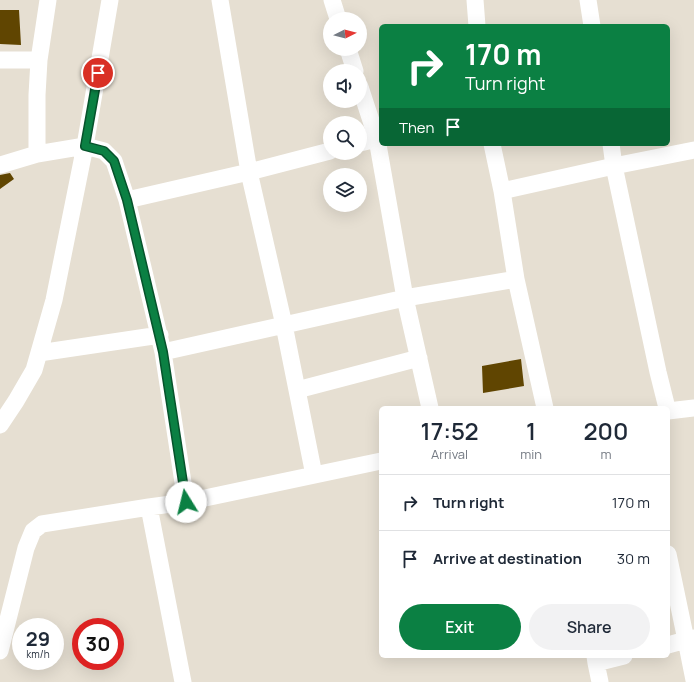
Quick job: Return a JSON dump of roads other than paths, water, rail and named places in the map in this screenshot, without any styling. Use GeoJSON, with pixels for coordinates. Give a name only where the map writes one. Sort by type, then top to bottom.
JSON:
{"type":"FeatureCollection","features":[{"type":"Feature","properties":{"kind":"street"},"geometry":{"type":"LineString","coordinates":[[36,154],[39,60],[48,0]]}},
{"type":"Feature","properties":{"kind":"street"},"geometry":{"type":"LineString","coordinates":[[0,425],[16,402],[34,370],[54,300],[85,146],[110,0]]}},
{"type":"Feature","properties":{"kind":"street"},"geometry":{"type":"LineString","coordinates":[[220,0],[249,172],[284,325],[314,474]]}},
{"type":"Feature","properties":{"kind":"street"},"geometry":{"type":"LineString","coordinates":[[332,0],[336,12]]}},
{"type":"Feature","properties":{"kind":"street"},"geometry":{"type":"LineString","coordinates":[[475,0],[477,24]]}},
{"type":"Feature","properties":{"kind":"street"},"geometry":{"type":"LineString","coordinates":[[588,0],[592,24]]}},
{"type":"Feature","properties":{"kind":"street"},"geometry":{"type":"LineString","coordinates":[[0,60],[39,60]]}},
{"type":"Feature","properties":{"kind":"street"},"geometry":{"type":"LineString","coordinates":[[367,106],[379,138],[367,141]]}},
{"type":"Feature","properties":{"kind":"street"},"geometry":{"type":"LineString","coordinates":[[0,165],[36,154],[85,146],[104,151],[114,161],[127,200],[160,335],[186,502]]}},
{"type":"Feature","properties":{"kind":"street"},"geometry":{"type":"LineString","coordinates":[[380,146],[405,298],[430,406]]}},
{"type":"Feature","properties":{"kind":"street"},"geometry":{"type":"LineString","coordinates":[[492,146],[502,191],[516,279],[545,406]]}},
{"type":"Feature","properties":{"kind":"street"},"geometry":{"type":"LineString","coordinates":[[611,146],[614,166],[658,372],[667,406]]}},
{"type":"Feature","properties":{"kind":"street"},"geometry":{"type":"LineString","coordinates":[[502,191],[694,150]]}},
{"type":"Feature","properties":{"kind":"street"},"geometry":{"type":"LineString","coordinates":[[127,200],[249,172],[323,153]]}},
{"type":"Feature","properties":{"kind":"street"},"geometry":{"type":"LineString","coordinates":[[163,352],[405,298],[516,279]]}},
{"type":"Feature","properties":{"kind":"street"},"geometry":{"type":"LineString","coordinates":[[39,353],[160,335]]}},
{"type":"Feature","properties":{"kind":"street"},"geometry":{"type":"LineString","coordinates":[[297,390],[419,358]]}},
{"type":"Feature","properties":{"kind":"street"},"geometry":{"type":"LineString","coordinates":[[670,409],[694,408]]}},
{"type":"Feature","properties":{"kind":"street"},"geometry":{"type":"LineString","coordinates":[[0,651],[26,548],[33,531],[42,524],[186,502],[379,461]]}},
{"type":"Feature","properties":{"kind":"street"},"geometry":{"type":"LineString","coordinates":[[149,507],[183,682]]}},
{"type":"Feature","properties":{"kind":"street"},"geometry":{"type":"LineString","coordinates":[[670,562],[690,639],[694,680]]}},
{"type":"Feature","properties":{"kind":"street"},"geometry":{"type":"LineString","coordinates":[[670,644],[690,639]]}},
{"type":"Feature","properties":{"kind":"street"},"geometry":{"type":"LineString","coordinates":[[600,682],[596,660],[610,658]]}}]}
